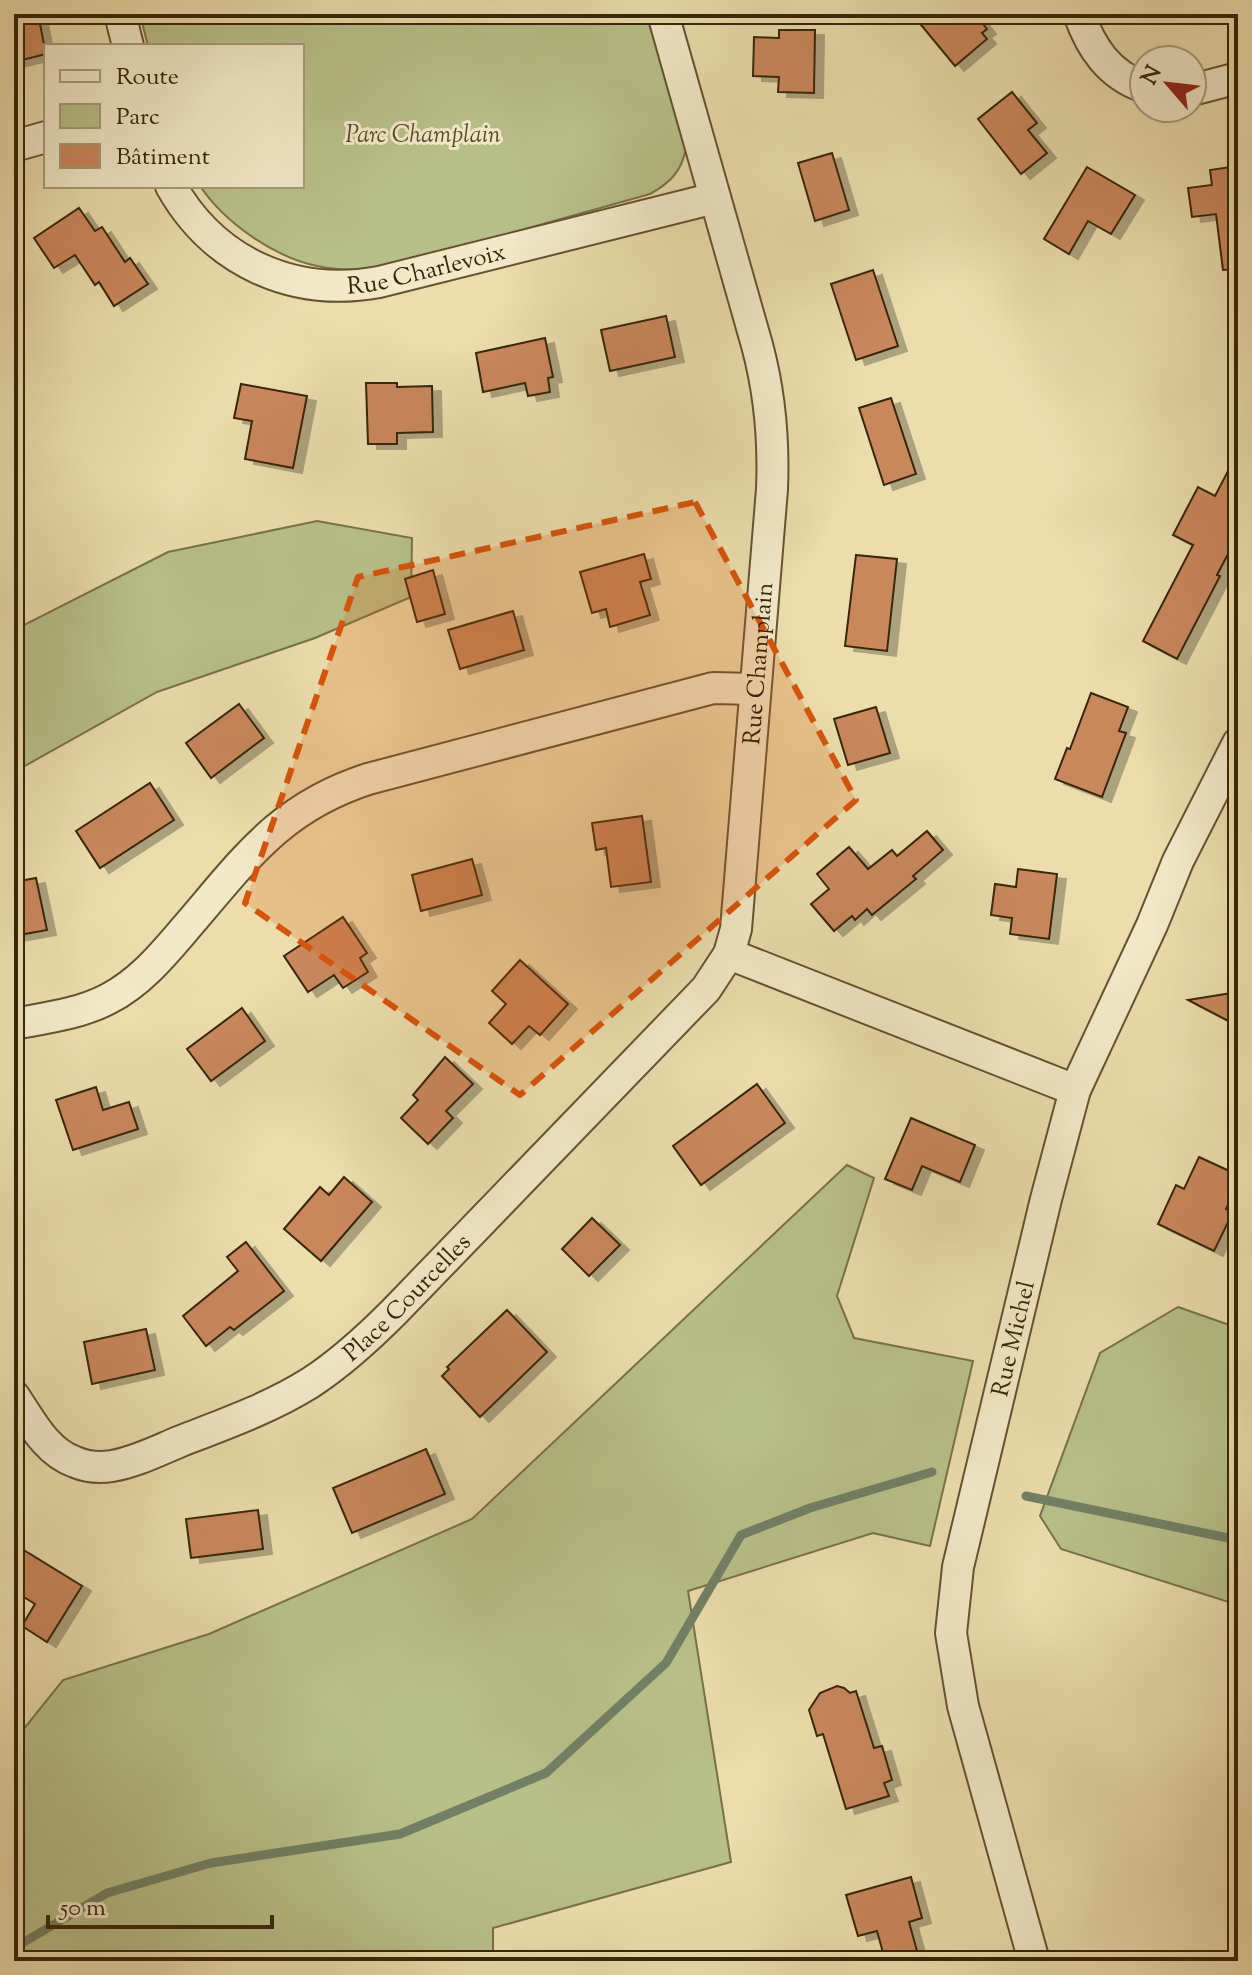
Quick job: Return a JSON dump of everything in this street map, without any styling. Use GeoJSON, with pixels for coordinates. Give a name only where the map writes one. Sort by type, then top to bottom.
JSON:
{"type":"FeatureCollection","features":[{"type":"Feature","properties":{"kind":"street"},"geometry":{"type":"LineString","coordinates":[[120,14],[128,44]]}},
{"type":"Feature","properties":{"kind":"street","name":"Rue Champlain"},"geometry":{"type":"LineString","coordinates":[[663,14],[763,369],[772,429],[772,489],[736,929],[729,954]]}},
{"type":"Feature","properties":{"kind":"street"},"geometry":{"type":"LineString","coordinates":[[1079,14],[1089,40],[1104,62],[1128,80]]}},
{"type":"Feature","properties":{"kind":"street"},"geometry":{"type":"LineString","coordinates":[[1208,86],[1238,78]]}},
{"type":"Feature","properties":{"kind":"street"},"geometry":{"type":"LineString","coordinates":[[14,146],[44,138]]}},
{"type":"Feature","properties":{"kind":"street","name":"Rue Charlevoix"},"geometry":{"type":"LineString","coordinates":[[172,188],[200,228],[241,261],[291,281],[344,287],[401,277],[715,198]]}},
{"type":"Feature","properties":{"kind":"street"},"geometry":{"type":"LineString","coordinates":[[14,1024],[94,1005],[136,981],[160,958],[255,847],[299,810],[333,792],[368,779],[713,688],[755,689]]}},
{"type":"Feature","properties":{"kind":"street","name":"Rue Michel"},"geometry":{"type":"LineString","coordinates":[[1034,1961],[963,1706],[954,1661],[952,1609],[967,1526],[1075,1090],[1152,925],[1178,861],[1238,743]]}},
{"type":"Feature","properties":{"kind":"street"},"geometry":{"type":"LineString","coordinates":[[729,954],[1075,1090]]}},
{"type":"Feature","properties":{"kind":"street","name":"Place Courcelles"},"geometry":{"type":"LineString","coordinates":[[14,1396],[41,1436],[57,1453],[77,1463],[100,1467],[122,1463],[203,1433],[267,1406],[310,1383],[349,1354],[394,1312],[706,989],[729,954]]}},
{"type":"Feature","properties":{"kind":"highlighted area"},"geometry":{"type":"Polygon","coordinates":[[[695,502],[856,800],[520,1095],[245,903],[358,577],[695,502]]]}},
{"type":"Feature","properties":{"kind":"green space","name":"Parc Champlain"},"geometry":{"type":"Polygon","coordinates":[[[140,14],[648,14],[686,148],[674,176],[650,194],[393,266],[326,268],[284,255],[252,236],[223,213],[201,188],[304,188],[304,44],[148,44],[140,14]]]}},
{"type":"Feature","properties":{"kind":"green space"},"geometry":{"type":"Polygon","coordinates":[[[317,521],[412,538],[411,597],[315,638],[157,692],[14,772],[14,630],[168,552],[317,521]]]}},
{"type":"Feature","properties":{"kind":"green space"},"geometry":{"type":"Polygon","coordinates":[[[847,1165],[874,1178],[837,1296],[854,1338],[973,1361],[930,1546],[873,1533],[688,1591],[731,1862],[493,1928],[493,1961],[374,1961],[373,1952],[352,1961],[14,1961],[14,1741],[63,1680],[209,1634],[472,1519],[847,1165]]]}},
{"type":"Feature","properties":{"kind":"green space"},"geometry":{"type":"Polygon","coordinates":[[[1178,1307],[1238,1328],[1238,1605],[1061,1549],[1040,1516],[1100,1353],[1178,1307]]]}},
{"type":"Feature","properties":{"kind":"building"},"geometry":{"type":"Polygon","coordinates":[[[14,14],[38,14],[44,54],[14,62],[14,14]]]}},
{"type":"Feature","properties":{"kind":"building"},"geometry":{"type":"Polygon","coordinates":[[[912,14],[975,14],[987,29],[982,33],[987,39],[955,66],[912,14]]]}},
{"type":"Feature","properties":{"kind":"building"},"geometry":{"type":"Polygon","coordinates":[[[779,30],[815,30],[814,93],[778,92],[779,77],[753,76],[754,37],[779,38],[779,30]]]}},
{"type":"Feature","properties":{"kind":"building"},"geometry":{"type":"Polygon","coordinates":[[[1012,92],[1037,123],[1028,130],[1047,153],[1021,174],[978,119],[1012,92]]]}},
{"type":"Feature","properties":{"kind":"building"},"geometry":{"type":"Polygon","coordinates":[[[832,153],[849,210],[815,221],[798,163],[832,153]]]}},
{"type":"Feature","properties":{"kind":"building"},"geometry":{"type":"Polygon","coordinates":[[[1238,166],[1238,269],[1223,270],[1216,214],[1192,217],[1188,188],[1212,185],[1210,170],[1238,166]]]}},
{"type":"Feature","properties":{"kind":"building"},"geometry":{"type":"Polygon","coordinates":[[[1087,167],[1135,195],[1111,234],[1088,221],[1069,254],[1044,239],[1087,167]]]}},
{"type":"Feature","properties":{"kind":"building"},"geometry":{"type":"Polygon","coordinates":[[[79,208],[95,231],[102,227],[125,262],[130,258],[148,284],[114,306],[99,282],[95,285],[75,255],[54,268],[34,238],[79,208]]]}},
{"type":"Feature","properties":{"kind":"building"},"geometry":{"type":"Polygon","coordinates":[[[873,270],[898,346],[856,360],[831,284],[873,270]]]}},
{"type":"Feature","properties":{"kind":"building"},"geometry":{"type":"Polygon","coordinates":[[[666,316],[675,357],[610,371],[601,330],[666,316]]]}},
{"type":"Feature","properties":{"kind":"building"},"geometry":{"type":"Polygon","coordinates":[[[545,338],[553,377],[548,378],[550,392],[528,396],[525,383],[483,392],[476,353],[545,338]]]}},
{"type":"Feature","properties":{"kind":"building"},"geometry":{"type":"Polygon","coordinates":[[[366,383],[397,383],[397,387],[432,386],[433,432],[397,433],[397,444],[368,444],[366,383]]]}},
{"type":"Feature","properties":{"kind":"building"},"geometry":{"type":"Polygon","coordinates":[[[241,384],[307,396],[293,468],[245,459],[252,421],[234,418],[241,384]]]}},
{"type":"Feature","properties":{"kind":"building"},"geometry":{"type":"Polygon","coordinates":[[[891,398],[916,474],[884,485],[859,408],[891,398]]]}},
{"type":"Feature","properties":{"kind":"building"},"geometry":{"type":"Polygon","coordinates":[[[1238,452],[1238,535],[1177,659],[1143,641],[1193,545],[1173,535],[1198,487],[1215,496],[1238,452]]]}},
{"type":"Feature","properties":{"kind":"building"},"geometry":{"type":"Polygon","coordinates":[[[644,554],[651,579],[640,582],[650,615],[610,627],[606,609],[592,613],[580,572],[644,554]]]}},
{"type":"Feature","properties":{"kind":"building"},"geometry":{"type":"Polygon","coordinates":[[[856,555],[897,559],[887,651],[845,646],[856,555]]]}},
{"type":"Feature","properties":{"kind":"building"},"geometry":{"type":"Polygon","coordinates":[[[433,570],[445,614],[417,622],[405,579],[433,570]]]}},
{"type":"Feature","properties":{"kind":"building"},"geometry":{"type":"Polygon","coordinates":[[[513,611],[524,650],[460,669],[448,630],[513,611]]]}},
{"type":"Feature","properties":{"kind":"building"},"geometry":{"type":"Polygon","coordinates":[[[1091,693],[1128,707],[1119,731],[1126,733],[1102,797],[1055,779],[1091,693]]]}},
{"type":"Feature","properties":{"kind":"building"},"geometry":{"type":"Polygon","coordinates":[[[239,704],[264,738],[211,778],[186,743],[239,704]]]}},
{"type":"Feature","properties":{"kind":"building"},"geometry":{"type":"Polygon","coordinates":[[[876,707],[890,753],[848,765],[834,719],[876,707]]]}},
{"type":"Feature","properties":{"kind":"building"},"geometry":{"type":"Polygon","coordinates":[[[150,783],[174,820],[100,868],[76,831],[150,783]]]}},
{"type":"Feature","properties":{"kind":"building"},"geometry":{"type":"Polygon","coordinates":[[[642,816],[651,882],[611,887],[606,848],[596,850],[592,823],[642,816]]]}},
{"type":"Feature","properties":{"kind":"building"},"geometry":{"type":"Polygon","coordinates":[[[927,831],[943,850],[913,876],[916,879],[872,915],[867,909],[855,920],[852,916],[834,931],[811,904],[829,889],[817,874],[849,847],[868,869],[892,850],[897,856],[927,831]]]}},
{"type":"Feature","properties":{"kind":"building"},"geometry":{"type":"Polygon","coordinates":[[[472,859],[482,895],[421,911],[412,875],[472,859]]]}},
{"type":"Feature","properties":{"kind":"building"},"geometry":{"type":"Polygon","coordinates":[[[1018,869],[1057,874],[1049,939],[1010,934],[1012,918],[991,915],[995,884],[1016,887],[1018,869]]]}},
{"type":"Feature","properties":{"kind":"building"},"geometry":{"type":"Polygon","coordinates":[[[36,878],[47,930],[14,936],[14,882],[36,878]]]}},
{"type":"Feature","properties":{"kind":"building"},"geometry":{"type":"Polygon","coordinates":[[[343,917],[367,953],[360,958],[368,972],[343,988],[334,975],[308,992],[284,956],[343,917]]]}},
{"type":"Feature","properties":{"kind":"building"},"geometry":{"type":"Polygon","coordinates":[[[520,960],[568,1004],[540,1035],[529,1026],[512,1044],[489,1023],[506,1004],[492,991],[520,960]]]}},
{"type":"Feature","properties":{"kind":"building"},"geometry":{"type":"Polygon","coordinates":[[[1238,992],[1238,1026],[1188,1000],[1238,992]]]}},
{"type":"Feature","properties":{"kind":"building"},"geometry":{"type":"Polygon","coordinates":[[[242,1008],[265,1041],[211,1081],[187,1049],[242,1008]]]}},
{"type":"Feature","properties":{"kind":"building"},"geometry":{"type":"Polygon","coordinates":[[[445,1057],[473,1084],[446,1111],[453,1118],[428,1144],[401,1118],[418,1100],[413,1095],[445,1057]]]}},
{"type":"Feature","properties":{"kind":"building"},"geometry":{"type":"Polygon","coordinates":[[[757,1084],[785,1123],[701,1185],[673,1146],[757,1084]]]}},
{"type":"Feature","properties":{"kind":"building"},"geometry":{"type":"Polygon","coordinates":[[[96,1087],[103,1110],[129,1102],[138,1129],[73,1150],[56,1100],[96,1087]]]}},
{"type":"Feature","properties":{"kind":"building"},"geometry":{"type":"Polygon","coordinates":[[[911,1118],[975,1145],[960,1182],[922,1166],[912,1190],[885,1179],[911,1118]]]}},
{"type":"Feature","properties":{"kind":"building"},"geometry":{"type":"Polygon","coordinates":[[[1199,1157],[1238,1175],[1238,1183],[1226,1209],[1233,1212],[1214,1251],[1158,1224],[1176,1185],[1184,1189],[1199,1157]]]}},
{"type":"Feature","properties":{"kind":"building"},"geometry":{"type":"Polygon","coordinates":[[[344,1177],[372,1202],[321,1261],[284,1229],[320,1187],[329,1195],[344,1177]]]}},
{"type":"Feature","properties":{"kind":"building"},"geometry":{"type":"Polygon","coordinates":[[[592,1218],[620,1245],[589,1276],[562,1249],[592,1218]]]}},
{"type":"Feature","properties":{"kind":"building"},"geometry":{"type":"Polygon","coordinates":[[[246,1242],[284,1291],[234,1330],[230,1327],[206,1346],[183,1316],[238,1271],[227,1257],[246,1242]]]}},
{"type":"Feature","properties":{"kind":"building"},"geometry":{"type":"Polygon","coordinates":[[[507,1310],[547,1352],[480,1417],[442,1376],[449,1369],[447,1367],[507,1310]]]}},
{"type":"Feature","properties":{"kind":"building"},"geometry":{"type":"Polygon","coordinates":[[[146,1329],[155,1370],[92,1384],[84,1342],[146,1329]]]}},
{"type":"Feature","properties":{"kind":"building"},"geometry":{"type":"Polygon","coordinates":[[[426,1449],[445,1494],[352,1533],[333,1488],[426,1449]]]}},
{"type":"Feature","properties":{"kind":"building"},"geometry":{"type":"Polygon","coordinates":[[[258,1510],[263,1549],[191,1558],[186,1519],[258,1510]]]}},
{"type":"Feature","properties":{"kind":"building"},"geometry":{"type":"Polygon","coordinates":[[[22,1549],[82,1586],[47,1642],[22,1626],[35,1604],[14,1591],[14,1561],[22,1549]]]}},
{"type":"Feature","properties":{"kind":"building"},"geometry":{"type":"Polygon","coordinates":[[[837,1686],[850,1693],[856,1691],[874,1748],[882,1746],[892,1780],[884,1783],[889,1796],[846,1809],[823,1734],[817,1736],[809,1710],[820,1693],[837,1686]]]}},
{"type":"Feature","properties":{"kind":"building"},"geometry":{"type":"Polygon","coordinates":[[[911,1877],[922,1918],[909,1922],[917,1951],[885,1960],[877,1931],[858,1936],[846,1895],[911,1877]]]}},
{"type":"Feature","properties":{"kind":"waterway"},"geometry":{"type":"LineString","coordinates":[[14,1948],[107,1893],[211,1863],[400,1834],[546,1773],[666,1663],[741,1535],[810,1508],[932,1472]]}},
{"type":"Feature","properties":{"kind":"waterway"},"geometry":{"type":"LineString","coordinates":[[1026,1496],[1238,1540]]}}]}
